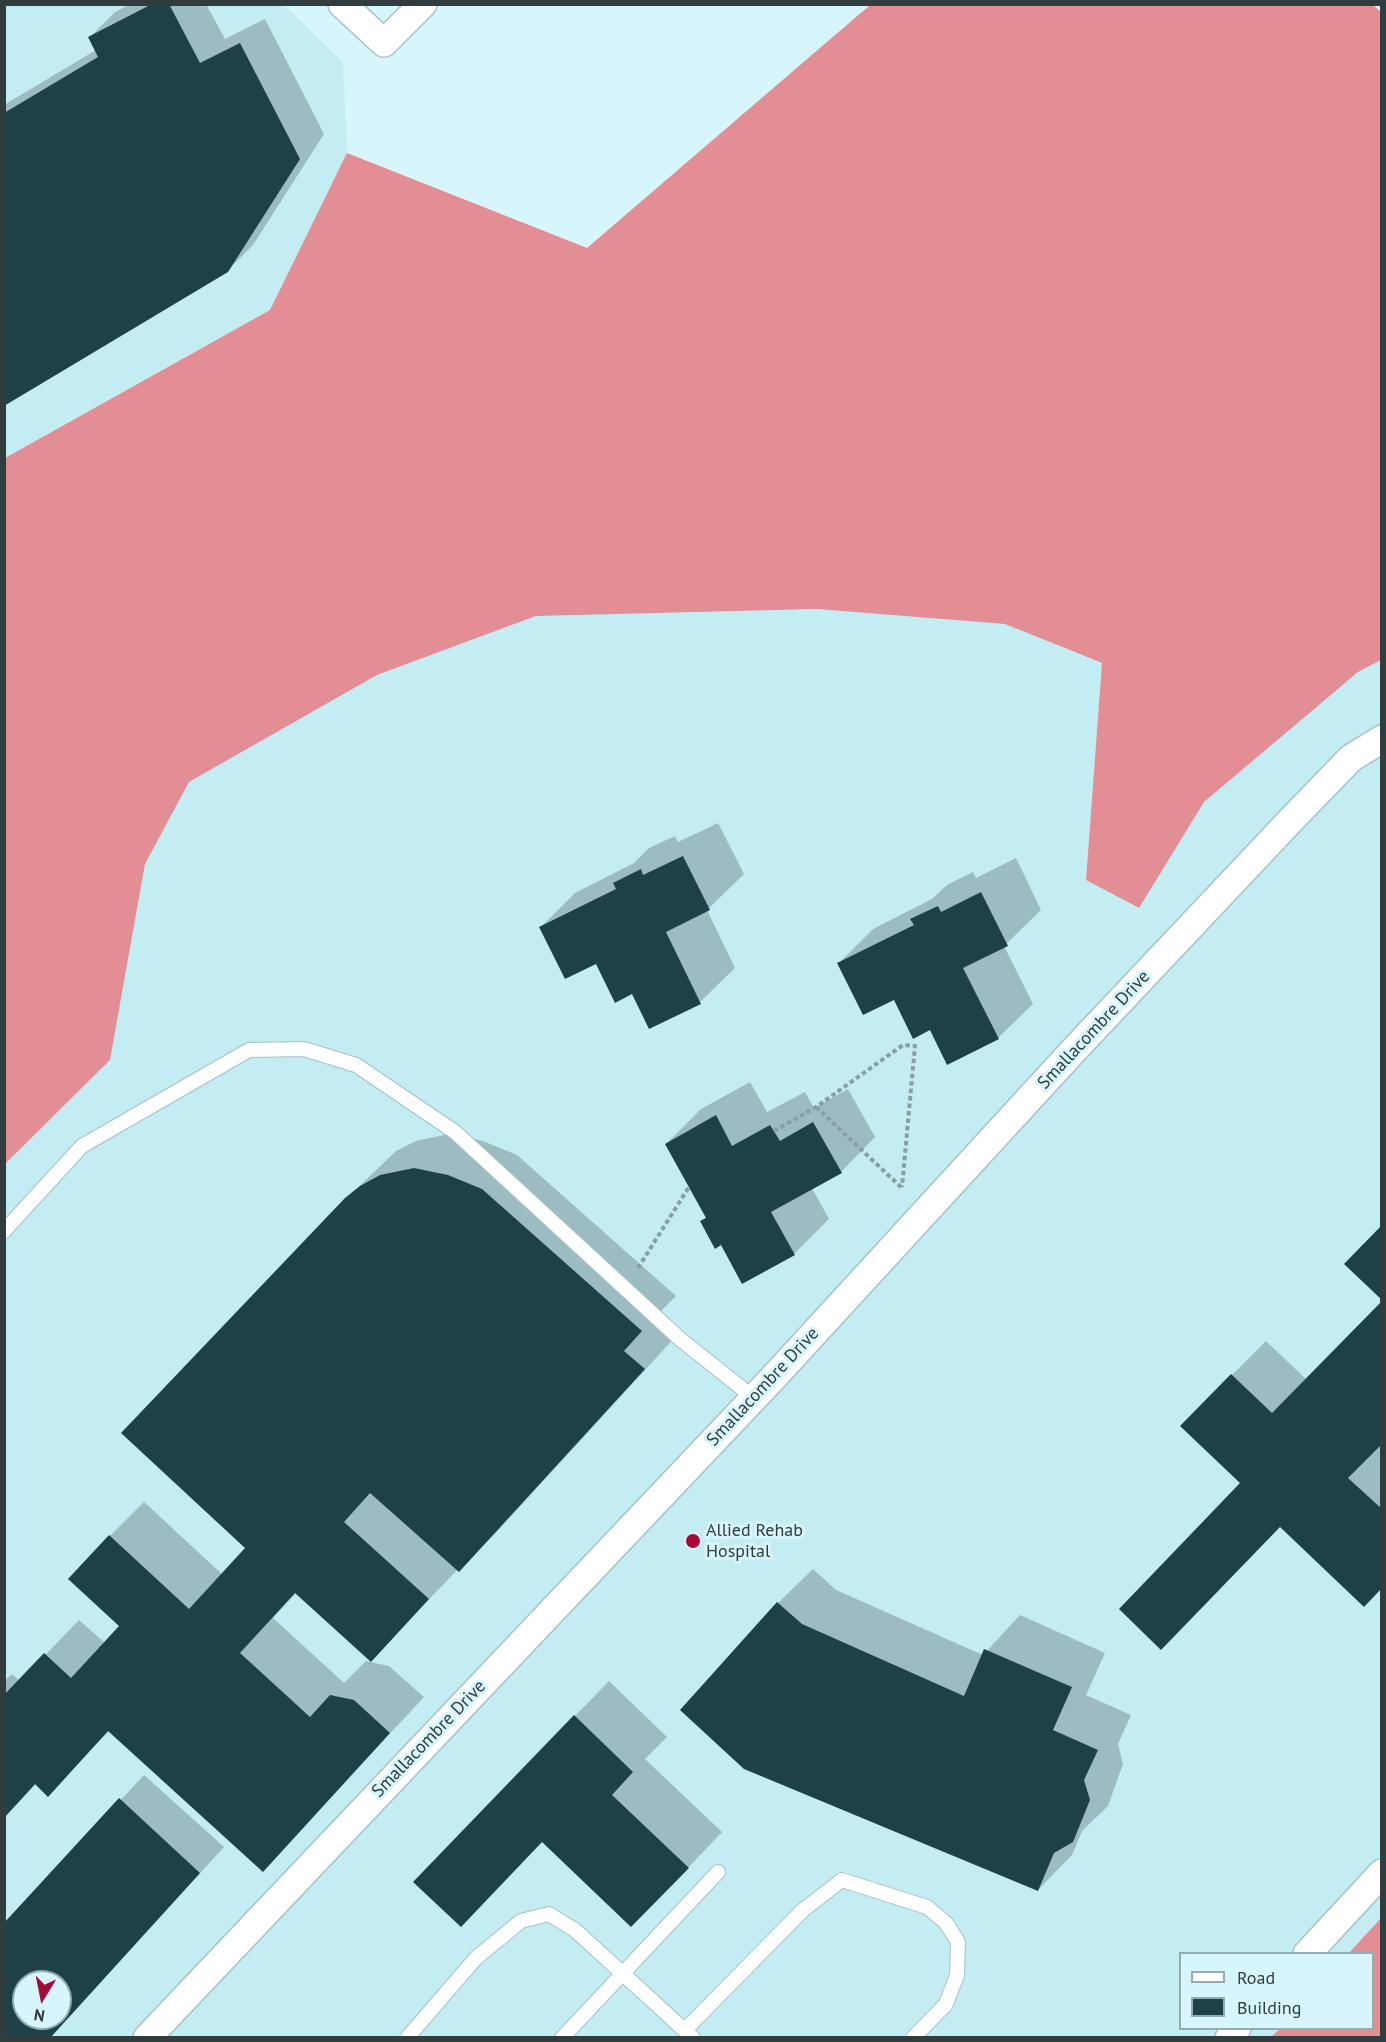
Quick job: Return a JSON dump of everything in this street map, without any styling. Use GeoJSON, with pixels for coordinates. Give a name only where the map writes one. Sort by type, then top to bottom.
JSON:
{"type":"FeatureCollection","features":[{"type":"Feature","properties":{"kind":"street"},"geometry":{"type":"LineString","coordinates":[[342,4],[384,43],[423,4]]}},
{"type":"Feature","properties":{"kind":"street","name":"Smallacombre Drive"},"geometry":{"type":"LineString","coordinates":[[147,2037],[745,1407],[1298,812],[1351,758],[1382,739]]}},
{"type":"Feature","properties":{"kind":"street"},"geometry":{"type":"LineString","coordinates":[[1308,1952],[1382,1873]]}},
{"type":"Feature","properties":{"kind":"lane"},"geometry":{"type":"LineString","coordinates":[[4,1231],[82,1146],[249,1050],[304,1049],[356,1065],[454,1132],[680,1339],[745,1407]]}},
{"type":"Feature","properties":{"kind":"lane"},"geometry":{"type":"LineString","coordinates":[[562,2037],[718,1872]]}},
{"type":"Feature","properties":{"kind":"lane"},"geometry":{"type":"LineString","coordinates":[[407,2037],[476,1958],[521,1921],[549,1914],[575,1930],[689,2034],[803,1910],[842,1880],[927,1907],[946,1923],[958,1942],[957,1975],[946,2004],[913,2037]]}},
{"type":"Feature","properties":{"kind":"path"},"geometry":{"type":"LineString","coordinates":[[774,1131],[816,1107],[903,1045],[915,1046],[902,1187]]}},
{"type":"Feature","properties":{"kind":"path"},"geometry":{"type":"LineString","coordinates":[[816,1107],[927,1211]]}},
{"type":"Feature","properties":{"kind":"path"},"geometry":{"type":"LineString","coordinates":[[625,1289],[689,1187]]}},
{"type":"Feature","properties":{"kind":"shaded area"},"geometry":{"type":"Polygon","coordinates":[[[1372,4],[1382,13],[1381,660],[1358,672],[1204,802],[1139,908],[1086,880],[1102,663],[1005,624],[817,609],[536,616],[377,675],[189,782],[145,864],[110,1060],[5,1164],[5,458],[270,310],[347,153],[587,248],[870,5],[1372,4]]]}},
{"type":"Feature","properties":{"kind":"shaded area"},"geometry":{"type":"Polygon","coordinates":[[[5,5],[284,5],[343,62],[347,153],[270,310],[5,458],[5,5]]]}},
{"type":"Feature","properties":{"kind":"shaded area","name":"Allied Rehab Hospital"},"geometry":{"type":"Polygon","coordinates":[[[817,609],[1005,624],[1102,664],[1086,880],[1138,908],[1204,802],[1358,672],[1381,660],[1381,1918],[1350,1952],[1179,1952],[1179,2030],[1279,2030],[1271,2037],[5,2038],[5,1164],[110,1060],[145,864],[189,782],[377,675],[536,616],[817,609]]]}},
{"type":"Feature","properties":{"kind":"shaded area"},"geometry":{"type":"Polygon","coordinates":[[[1381,1918],[1381,2037],[1271,2037],[1279,2030],[1374,2030],[1374,1952],[1350,1952],[1381,1918]]]}},
{"type":"Feature","properties":{"kind":"building"},"geometry":{"type":"Polygon","coordinates":[[[152,4],[169,4],[200,63],[240,43],[300,159],[228,272],[4,406],[4,113],[98,57],[88,37],[152,4]]]}},
{"type":"Feature","properties":{"kind":"building"},"geometry":{"type":"Polygon","coordinates":[[[683,856],[710,910],[666,932],[701,1004],[649,1029],[632,994],[615,1003],[596,964],[565,979],[539,927],[616,889],[613,883],[641,869],[643,875],[683,856]]]}},
{"type":"Feature","properties":{"kind":"building"},"geometry":{"type":"Polygon","coordinates":[[[981,892],[1008,946],[963,968],[999,1039],[947,1065],[930,1030],[913,1039],[894,1000],[863,1015],[837,963],[914,925],[910,919],[938,906],[941,912],[981,892]]]}},
{"type":"Feature","properties":{"kind":"building"},"geometry":{"type":"Polygon","coordinates":[[[716,1115],[732,1146],[770,1125],[780,1141],[813,1122],[842,1173],[771,1212],[795,1255],[742,1284],[721,1245],[715,1249],[700,1221],[706,1218],[665,1144],[716,1115]]]}},
{"type":"Feature","properties":{"kind":"building"},"geometry":{"type":"Polygon","coordinates":[[[414,1168],[448,1175],[482,1189],[642,1331],[624,1351],[645,1369],[459,1572],[370,1493],[344,1522],[429,1599],[371,1662],[295,1593],[240,1653],[310,1717],[330,1695],[354,1700],[390,1733],[263,1872],[108,1731],[48,1797],[35,1784],[4,1818],[4,1695],[44,1653],[71,1678],[119,1626],[68,1579],[109,1535],[189,1609],[245,1548],[121,1433],[345,1198],[380,1175],[414,1168]]]}},
{"type":"Feature","properties":{"kind":"building"},"geometry":{"type":"Polygon","coordinates":[[[1382,1225],[1382,1300],[1344,1264],[1382,1225]]]}},
{"type":"Feature","properties":{"kind":"building"},"geometry":{"type":"Polygon","coordinates":[[[1382,1301],[1382,1444],[1348,1478],[1382,1509],[1382,1588],[1364,1607],[1280,1527],[1161,1650],[1119,1609],[1240,1483],[1180,1426],[1231,1374],[1272,1413],[1382,1301]]]}},
{"type":"Feature","properties":{"kind":"building"},"geometry":{"type":"Polygon","coordinates":[[[777,1602],[802,1624],[964,1696],[984,1649],[1072,1687],[1053,1730],[1098,1750],[1084,1780],[1090,1800],[1073,1842],[1054,1853],[1038,1891],[744,1769],[680,1710],[777,1602]]]}},
{"type":"Feature","properties":{"kind":"building"},"geometry":{"type":"Polygon","coordinates":[[[574,1715],[633,1772],[612,1795],[689,1868],[631,1927],[542,1842],[461,1927],[413,1882],[574,1715]]]}},
{"type":"Feature","properties":{"kind":"building"},"geometry":{"type":"Polygon","coordinates":[[[119,1798],[200,1873],[72,2014],[72,1970],[12,1970],[12,2030],[57,2030],[50,2038],[4,2038],[4,1923],[119,1798]]]}},
{"type":"Feature","properties":{"kind":"place","name":"Allied Rehab Hospital"},"geometry":{"type":"Point","coordinates":[693,1541]}}]}
